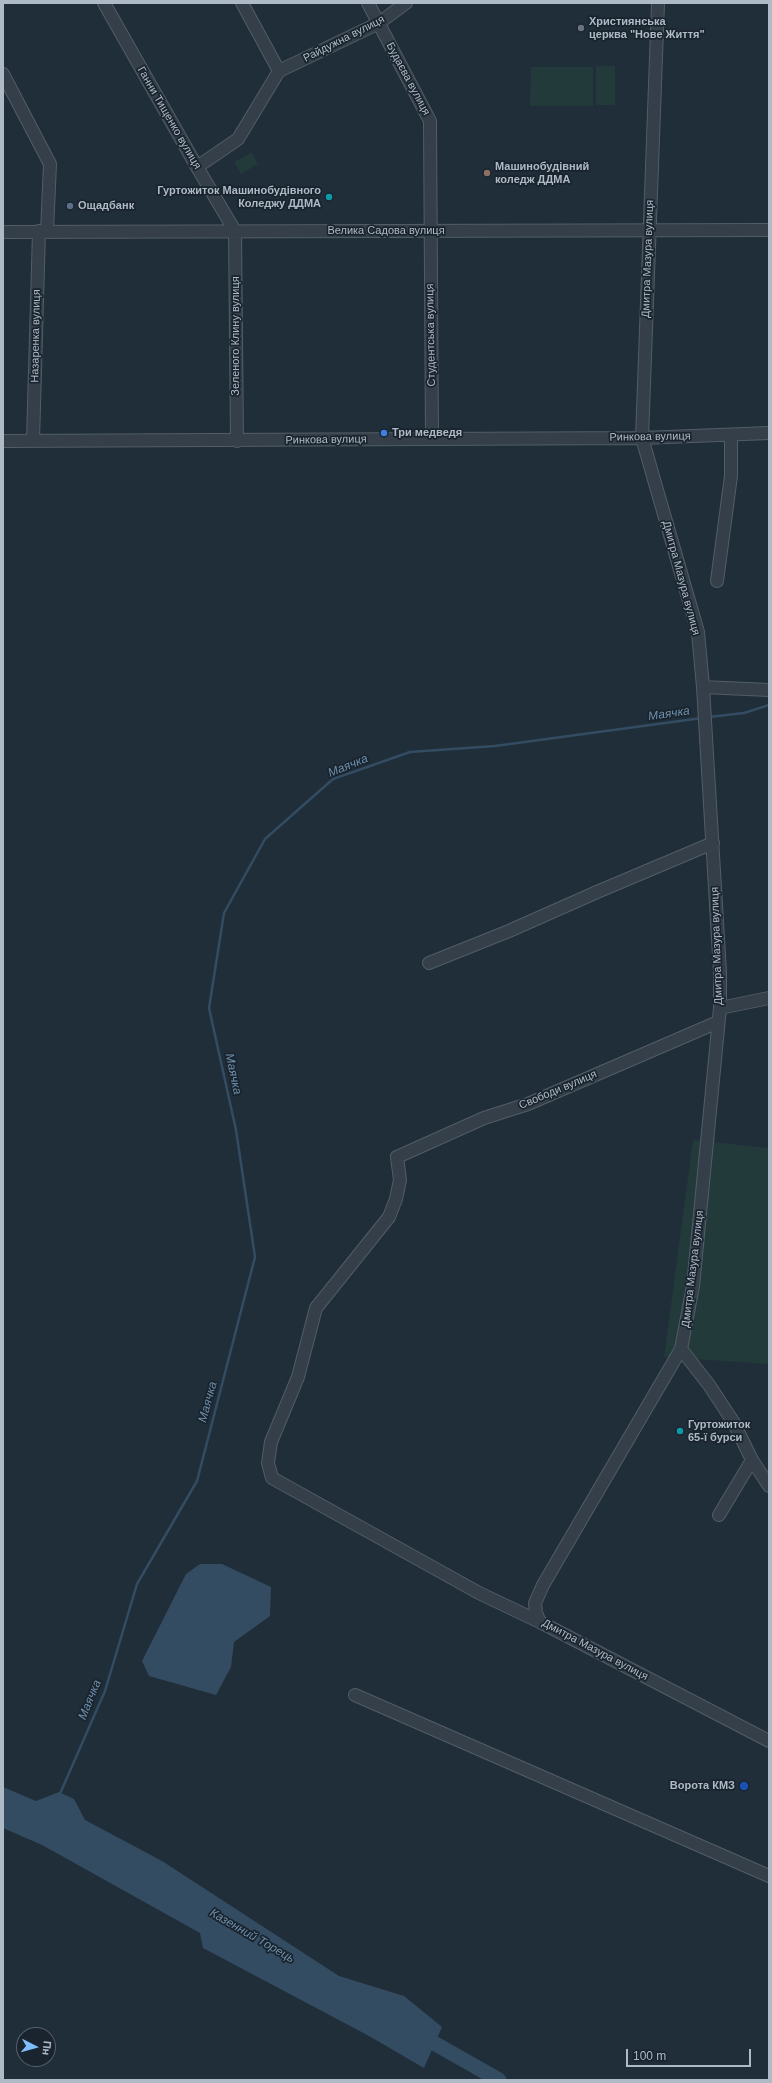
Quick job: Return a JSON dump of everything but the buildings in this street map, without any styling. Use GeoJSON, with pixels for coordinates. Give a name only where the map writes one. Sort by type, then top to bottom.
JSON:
{"type":"FeatureCollection","features":[{"type":"Feature","properties":{"kind":"street","name":"Ганни Тищенко вулиця"},"geometry":{"type":"LineString","coordinates":[[104,3],[235,231]]}},
{"type":"Feature","properties":{"kind":"street"},"geometry":{"type":"LineString","coordinates":[[197,167],[238,139],[279,71],[242,3]]}},
{"type":"Feature","properties":{"kind":"street","name":"Будаєва вулиця"},"geometry":{"type":"LineString","coordinates":[[368,3],[430,121],[430,231]]}},
{"type":"Feature","properties":{"kind":"street","name":"Райдужна вулиця"},"geometry":{"type":"LineString","coordinates":[[279,71],[379,23],[406,3]]}},
{"type":"Feature","properties":{"kind":"street","name":"Дмитра Мазура вулиця"},"geometry":{"type":"LineString","coordinates":[[658,3],[648,230],[642,438],[698,632],[713,843],[720,972],[720,1008],[713,1095],[693,1286],[681,1349],[543,1585],[535,1603],[536,1613],[540,1622],[769,1741]]}},
{"type":"Feature","properties":{"kind":"street","name":"Назаренка вулиця"},"geometry":{"type":"LineString","coordinates":[[3,74],[50,164],[43,231],[33,441]]}},
{"type":"Feature","properties":{"kind":"street","name":"Велика Садова вулиця"},"geometry":{"type":"LineString","coordinates":[[3,232],[769,230]]}},
{"type":"Feature","properties":{"kind":"street","name":"Зеленого Клину вулиця"},"geometry":{"type":"LineString","coordinates":[[235,231],[237,441]]}},
{"type":"Feature","properties":{"kind":"street","name":"Студентська вулиця"},"geometry":{"type":"LineString","coordinates":[[430,231],[432,438]]}},
{"type":"Feature","properties":{"kind":"street","name":"Ринкова вулиця"},"geometry":{"type":"LineString","coordinates":[[3,441],[642,438],[769,433]]}},
{"type":"Feature","properties":{"kind":"street"},"geometry":{"type":"LineString","coordinates":[[717,581],[731,476],[731,435]]}},
{"type":"Feature","properties":{"kind":"street"},"geometry":{"type":"LineString","coordinates":[[703,692],[769,690]]}},
{"type":"Feature","properties":{"kind":"street"},"geometry":{"type":"LineString","coordinates":[[429,963],[509,931],[713,843]]}},
{"type":"Feature","properties":{"kind":"street"},"geometry":{"type":"LineString","coordinates":[[720,1008],[769,998]]}},
{"type":"Feature","properties":{"kind":"street","name":"Свободи вулиця"},"geometry":{"type":"LineString","coordinates":[[540,1622],[479,1593],[272,1478],[268,1463],[271,1442],[298,1377],[316,1308],[389,1217],[396,1199],[400,1180],[397,1157],[484,1118],[528,1104],[718,1022]]}},
{"type":"Feature","properties":{"kind":"street"},"geometry":{"type":"LineString","coordinates":[[681,1349],[709,1385],[734,1423],[752,1460],[769,1486]]}},
{"type":"Feature","properties":{"kind":"street"},"geometry":{"type":"LineString","coordinates":[[719,1515],[752,1460]]}},
{"type":"Feature","properties":{"kind":"street"},"geometry":{"type":"LineString","coordinates":[[355,1695],[769,1876]]}},
{"type":"Feature","properties":{"kind":"green space"},"geometry":{"type":"Polygon","coordinates":[[[596,66],[615,66],[615,105],[596,105],[596,66]]]}},
{"type":"Feature","properties":{"kind":"green space"},"geometry":{"type":"Polygon","coordinates":[[[531,67],[593,67],[593,106],[530,106],[531,67]]]}},
{"type":"Feature","properties":{"kind":"green space"},"geometry":{"type":"Polygon","coordinates":[[[252,152],[258,164],[241,174],[234,162],[252,152]]]}},
{"type":"Feature","properties":{"kind":"green space"},"geometry":{"type":"Polygon","coordinates":[[[693,1140],[769,1148],[769,1364],[664,1357],[693,1140]]]}},
{"type":"Feature","properties":{"kind":"water"},"geometry":{"type":"Polygon","coordinates":[[[200,1564],[222,1564],[271,1587],[270,1616],[234,1642],[231,1667],[216,1695],[149,1676],[142,1661],[186,1574],[200,1564]]]}},
{"type":"Feature","properties":{"kind":"water"},"geometry":{"type":"Polygon","coordinates":[[[3,1787],[36,1801],[59,1792],[74,1799],[85,1820],[162,1861],[339,1976],[404,1996],[442,2027],[424,2068],[369,2036],[203,1948],[200,1933],[42,1845],[3,1828],[3,1787]]]}},
{"type":"Feature","properties":{"kind":"waterway","name":"Маячка"},"geometry":{"type":"LineString","coordinates":[[709,717],[744,713],[769,705]]}},
{"type":"Feature","properties":{"kind":"waterway","name":"Маячка"},"geometry":{"type":"LineString","coordinates":[[59,1796],[105,1691],[137,1584],[197,1481],[255,1257],[236,1130],[209,1008],[224,913],[265,839],[333,779],[410,752],[495,746],[702,718]]}},
{"type":"Feature","properties":{"kind":"waterway","name":"Казенний Торець"},"geometry":{"type":"LineString","coordinates":[[418,2034],[499,2080]]}},
{"type":"Feature","properties":{"kind":"place","name":"Християнська церква \"Нове Життя\""},"geometry":{"type":"Point","coordinates":[581,28]}},
{"type":"Feature","properties":{"kind":"place","name":"Машинобудівний коледж ДДМА"},"geometry":{"type":"Point","coordinates":[487,173]}},
{"type":"Feature","properties":{"kind":"place","name":"Гуртожиток Машинобудівного Коледжу ДДМА"},"geometry":{"type":"Point","coordinates":[329,197]}},
{"type":"Feature","properties":{"kind":"place","name":"Ощадбанк"},"geometry":{"type":"Point","coordinates":[70,206]}},
{"type":"Feature","properties":{"kind":"place","name":"Три медведя"},"geometry":{"type":"Point","coordinates":[384,433]}},
{"type":"Feature","properties":{"kind":"place","name":"Гуртожиток 65-ї бурси"},"geometry":{"type":"Point","coordinates":[680,1431]}},
{"type":"Feature","properties":{"kind":"place","name":"Ворота КМЗ"},"geometry":{"type":"Point","coordinates":[744,1786]}}]}
